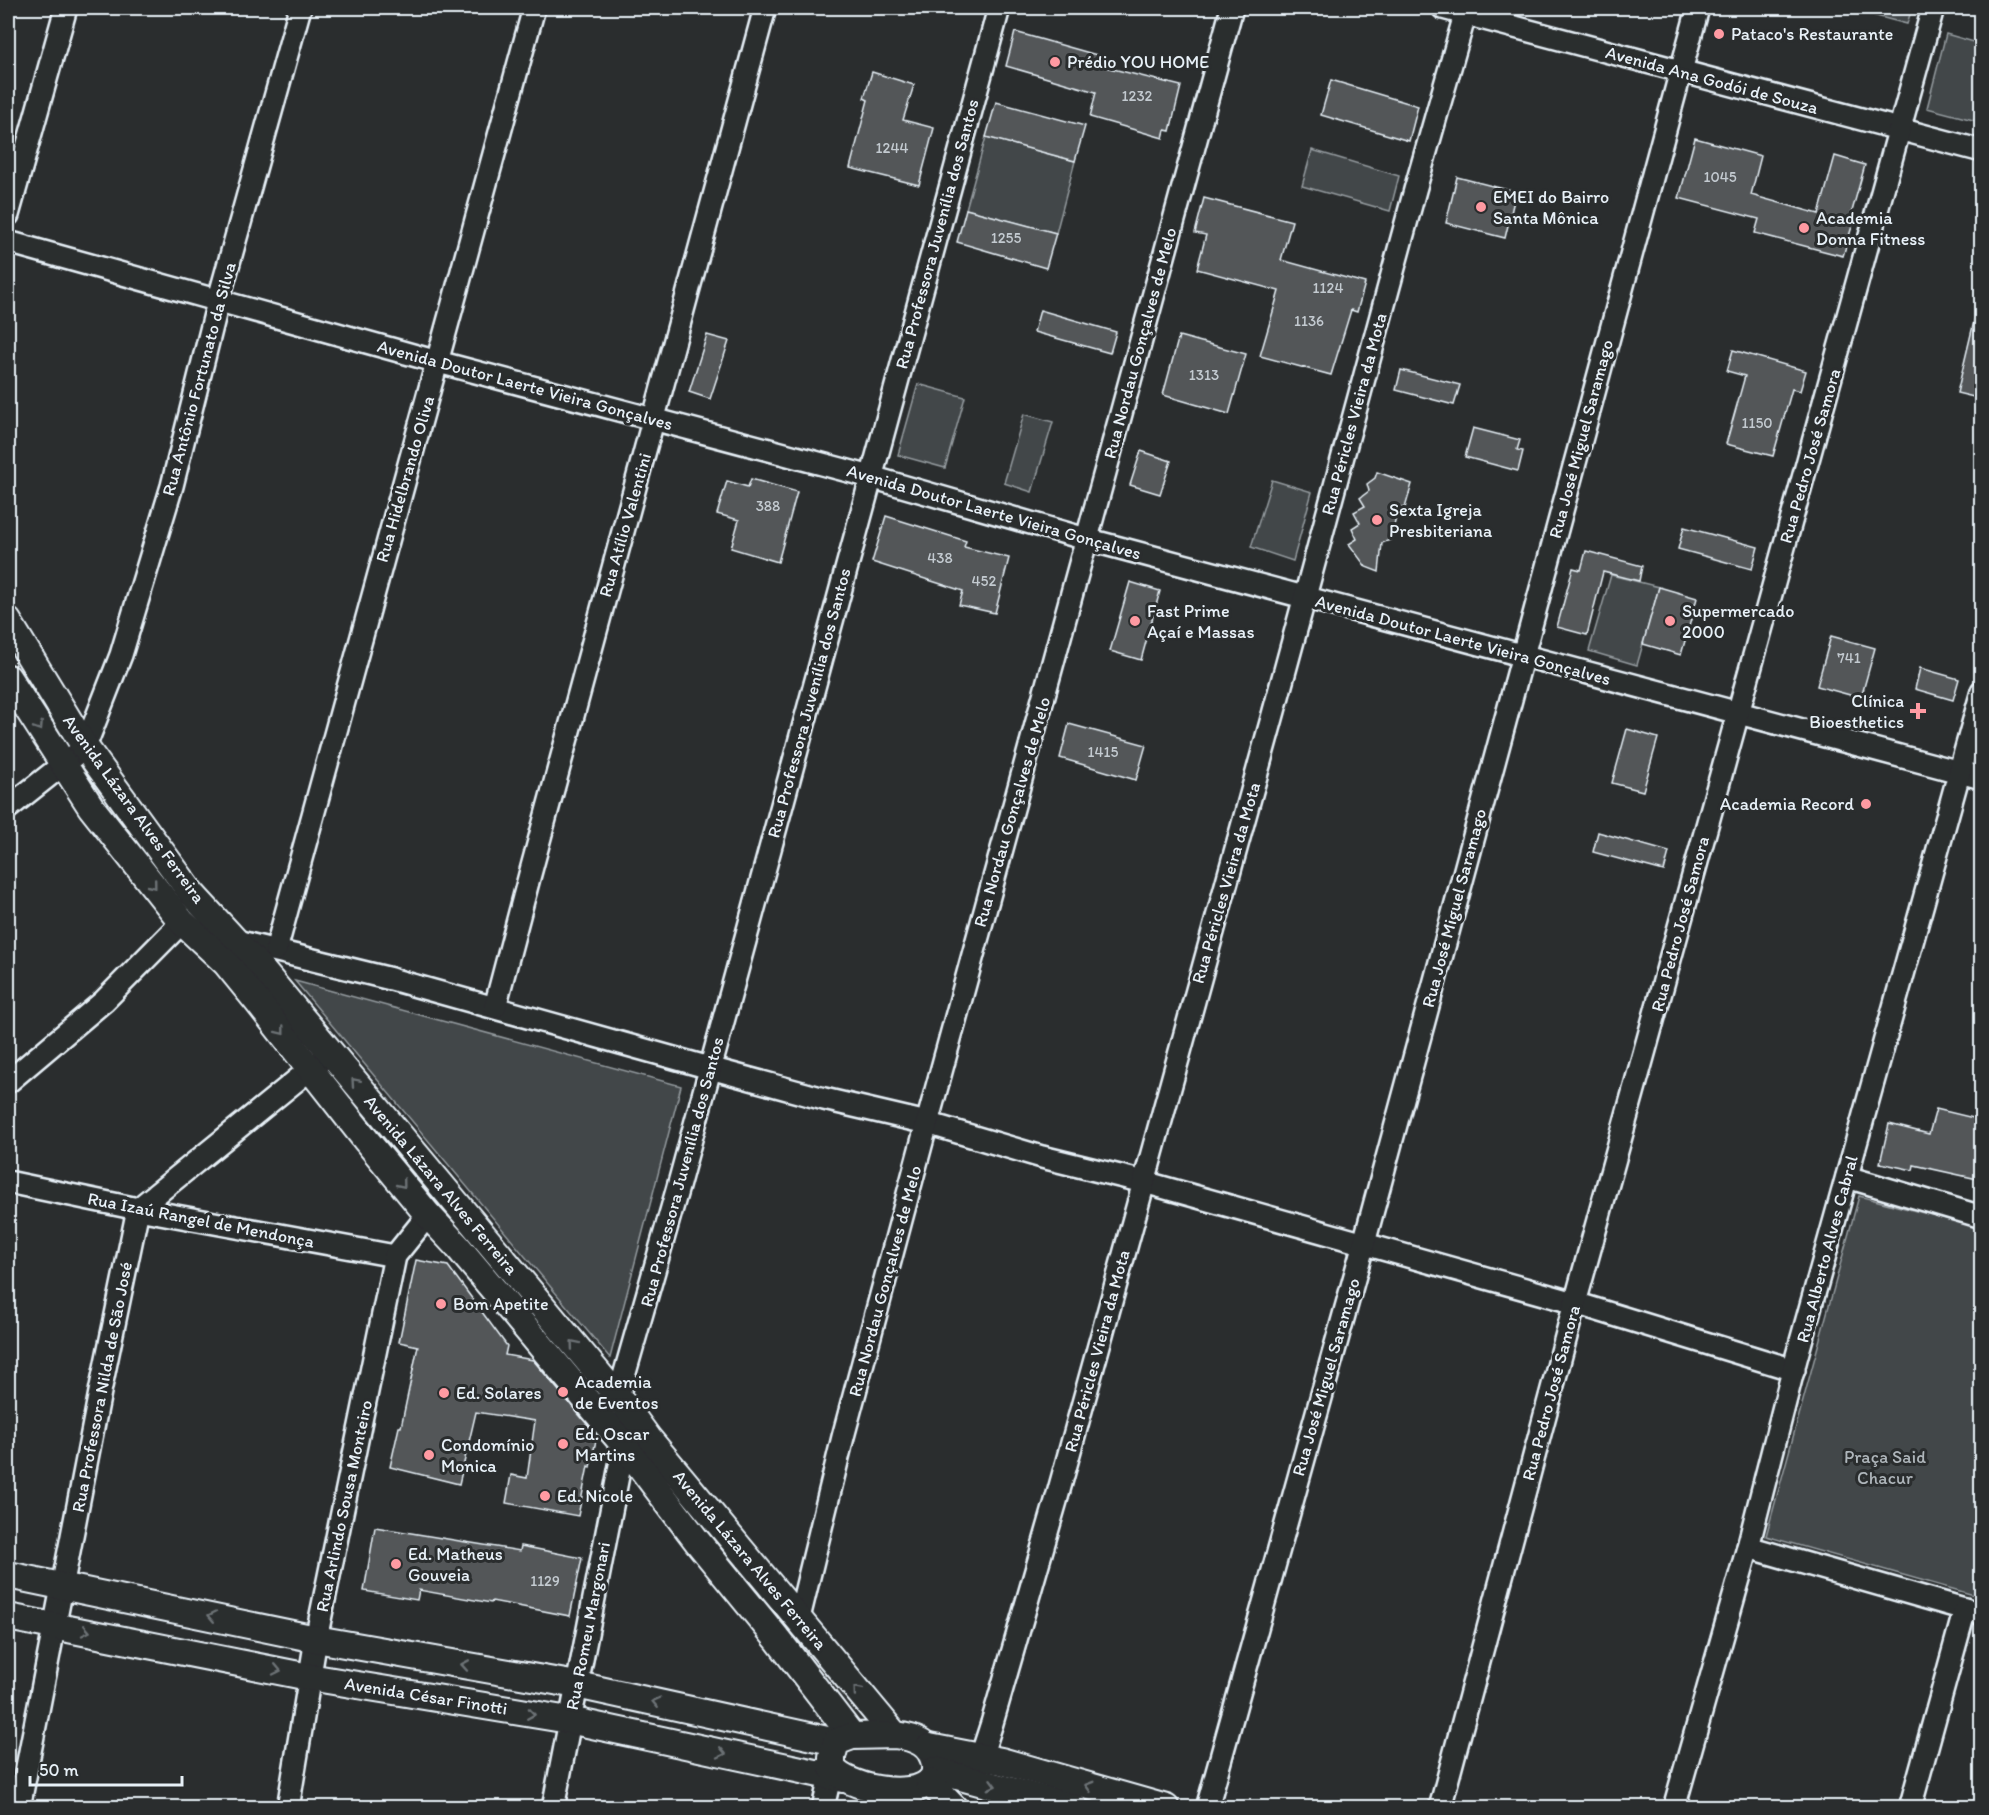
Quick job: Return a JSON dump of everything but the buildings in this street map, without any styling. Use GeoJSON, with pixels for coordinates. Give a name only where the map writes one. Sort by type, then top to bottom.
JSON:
{"type":"FeatureCollection","features":[{"type":"Feature","properties":{"kind":"main road","name":"Avenida Lázara Alves Ferreira"},"geometry":{"type":"LineString","coordinates":[[8,621],[85,747],[192,894],[236,941],[330,1053],[895,1735]]}},
{"type":"Feature","properties":{"kind":"main road","name":"Avenida Lázara Alves Ferreira"},"geometry":{"type":"LineString","coordinates":[[8,678],[92,807],[182,922],[226,963],[428,1215],[458,1247],[624,1445],[697,1541],[779,1641],[844,1739]]}},
{"type":"Feature","properties":{"kind":"main road"},"geometry":{"type":"LineString","coordinates":[[498,1295],[518,1278]]}},
{"type":"Feature","properties":{"kind":"main road","name":"Avenida César Finotti"},"geometry":{"type":"LineString","coordinates":[[8,1575],[316,1639],[577,1685],[844,1739],[895,1735]]}},
{"type":"Feature","properties":{"kind":"main road","name":"Avenida César Finotti"},"geometry":{"type":"LineString","coordinates":[[8,1617],[309,1677],[569,1720],[835,1774],[859,1785],[909,1799]]}},
{"type":"Feature","properties":{"kind":"main road"},"geometry":{"type":"LineString","coordinates":[[895,1735],[916,1740],[954,1808]]}},
{"type":"Feature","properties":{"kind":"main road"},"geometry":{"type":"LineString","coordinates":[[835,1774],[832,1757],[844,1739]]}},
{"type":"Feature","properties":{"kind":"main road"},"geometry":{"type":"LineString","coordinates":[[909,1799],[931,1767],[981,1756],[1166,1808]]}},
{"type":"Feature","properties":{"kind":"main road"},"geometry":{"type":"LineString","coordinates":[[931,1767],[1075,1808]]}},
{"type":"Feature","properties":{"kind":"street"},"geometry":{"type":"LineString","coordinates":[[8,215],[66,8]]}},
{"type":"Feature","properties":{"kind":"street","name":"Rua Antônio Fortunato da Silva"},"geometry":{"type":"LineString","coordinates":[[85,747],[121,655],[172,486],[218,302],[300,8]]}},
{"type":"Feature","properties":{"kind":"street","name":"Rua Hidelbrando Oliva"},"geometry":{"type":"LineString","coordinates":[[276,950],[534,8]]}},
{"type":"Feature","properties":{"kind":"street","name":"Rua Atílio Valentini"},"geometry":{"type":"LineString","coordinates":[[495,1007],[765,8]]}},
{"type":"Feature","properties":{"kind":"street","name":"Rua Professora Juvenília dos Santos"},"geometry":{"type":"LineString","coordinates":[[618,1398],[999,8]]}},
{"type":"Feature","properties":{"kind":"street","name":"Rua Nordau Gonçalves de Melo"},"geometry":{"type":"LineString","coordinates":[[800,1618],[843,1437],[927,1123],[1232,8]]}},
{"type":"Feature","properties":{"kind":"street","name":"Avenida Ana Godói de Souza"},"geometry":{"type":"LineString","coordinates":[[1443,8],[1466,11],[1982,151]]}},
{"type":"Feature","properties":{"kind":"street","name":"Rua José Miguel Saramago"},"geometry":{"type":"LineString","coordinates":[[1207,1808],[1364,1243],[1698,8]]}},
{"type":"Feature","properties":{"kind":"street","name":"Rua Pedro José Samora"},"geometry":{"type":"LineString","coordinates":[[1440,1808],[1575,1302],[1933,8]]}},
{"type":"Feature","properties":{"kind":"street","name":"Rua Péricles Vieira da Mota"},"geometry":{"type":"LineString","coordinates":[[981,1756],[1053,1512],[1466,11]]}},
{"type":"Feature","properties":{"kind":"street","name":"Avenida Doutor Laerte Vieira Gonçalves"},"geometry":{"type":"LineString","coordinates":[[8,242],[438,362],[871,477],[1086,539],[1982,778]]}},
{"type":"Feature","properties":{"kind":"street","name":"Rua Alberto Alves Cabral"},"geometry":{"type":"LineString","coordinates":[[1674,1808],[1748,1547],[1846,1177],[1982,690]]}},
{"type":"Feature","properties":{"kind":"street"},"geometry":{"type":"LineString","coordinates":[[8,808],[85,747]]}},
{"type":"Feature","properties":{"kind":"street"},"geometry":{"type":"LineString","coordinates":[[8,1082],[104,1001],[182,922]]}},
{"type":"Feature","properties":{"kind":"street"},"geometry":{"type":"LineString","coordinates":[[236,941],[495,1007],[824,1099],[927,1123],[1042,1157],[1144,1182],[1575,1302],[1794,1370]]}},
{"type":"Feature","properties":{"kind":"street"},"geometry":{"type":"LineString","coordinates":[[138,1209],[330,1053]]}},
{"type":"Feature","properties":{"kind":"street"},"geometry":{"type":"LineString","coordinates":[[1846,1177],[1982,1217]]}},
{"type":"Feature","properties":{"kind":"street","name":"Rua Izaú Rangel de Mendonça"},"geometry":{"type":"LineString","coordinates":[[8,1182],[138,1209],[395,1256]]}},
{"type":"Feature","properties":{"kind":"street","name":"Rua Professora Nilda de São José"},"geometry":{"type":"LineString","coordinates":[[19,1808],[138,1209]]}},
{"type":"Feature","properties":{"kind":"street","name":"Rua Arlindo Sousa Monteiro"},"geometry":{"type":"LineString","coordinates":[[288,1808],[316,1639],[395,1256],[428,1215]]}},
{"type":"Feature","properties":{"kind":"street","name":"Rua Romeu Margonari"},"geometry":{"type":"LineString","coordinates":[[553,1808],[624,1445]]}},
{"type":"Feature","properties":{"kind":"street"},"geometry":{"type":"LineString","coordinates":[[1748,1547],[1973,1612],[1910,1808]]}},
{"type":"Feature","properties":{"kind":"street"},"geometry":{"type":"LineString","coordinates":[[823,1808],[835,1774]]}},
{"type":"Feature","properties":{"kind":"green space"},"geometry":{"type":"Polygon","coordinates":[[[1846,8],[1912,8],[1907,24],[1846,8]]]}},
{"type":"Feature","properties":{"kind":"green space"},"geometry":{"type":"Polygon","coordinates":[[[1946,34],[1981,44],[1981,122],[1927,108],[1946,34]]]}},
{"type":"Feature","properties":{"kind":"green space"},"geometry":{"type":"Polygon","coordinates":[[[986,137],[1075,161],[1056,233],[966,209],[986,137]]]}},
{"type":"Feature","properties":{"kind":"green space"},"geometry":{"type":"Polygon","coordinates":[[[1312,150],[1399,176],[1390,211],[1302,186],[1312,150]]]}},
{"type":"Feature","properties":{"kind":"green space"},"geometry":{"type":"Polygon","coordinates":[[[918,384],[965,397],[945,468],[898,455],[918,384]]]}},
{"type":"Feature","properties":{"kind":"green space"},"geometry":{"type":"Polygon","coordinates":[[[1024,414],[1053,422],[1032,492],[1004,483],[1024,414]]]}},
{"type":"Feature","properties":{"kind":"green space"},"geometry":{"type":"Polygon","coordinates":[[[1272,480],[1312,492],[1293,561],[1251,547],[1272,480]]]}},
{"type":"Feature","properties":{"kind":"green space"},"geometry":{"type":"Polygon","coordinates":[[[1611,575],[1659,587],[1637,665],[1589,651],[1611,575]]]}},
{"type":"Feature","properties":{"kind":"green space"},"geometry":{"type":"Polygon","coordinates":[[[295,981],[681,1086],[610,1358],[295,981]]]}},
{"type":"Feature","properties":{"kind":"green space","name":"Praça Said Chacur"},"geometry":{"type":"Polygon","coordinates":[[[1859,1196],[1981,1228],[1981,1597],[1766,1536],[1859,1196]]]}},
{"type":"Feature","properties":{"kind":"place","name":"Pataco's Restaurante"},"geometry":{"type":"Point","coordinates":[1719,34]}},
{"type":"Feature","properties":{"kind":"place","name":"Prédio YOU HOME"},"geometry":{"type":"Point","coordinates":[1055,62]}},
{"type":"Feature","properties":{"kind":"place","name":"EMEI do Bairro Santa Mônica"},"geometry":{"type":"Point","coordinates":[1481,207]}},
{"type":"Feature","properties":{"kind":"place","name":"Academia Donna Fitness"},"geometry":{"type":"Point","coordinates":[1804,228]}},
{"type":"Feature","properties":{"kind":"place","name":"Sexta Igreja Presbiteriana"},"geometry":{"type":"Point","coordinates":[1377,520]}},
{"type":"Feature","properties":{"kind":"place","name":"Fast Prime Açaí e Massas"},"geometry":{"type":"Point","coordinates":[1135,621]}},
{"type":"Feature","properties":{"kind":"place","name":"Supermercado 2000"},"geometry":{"type":"Point","coordinates":[1670,621]}},
{"type":"Feature","properties":{"kind":"place","name":"Clínica Bioesthetics"},"geometry":{"type":"Point","coordinates":[1918,711]}},
{"type":"Feature","properties":{"kind":"place","name":"Academia Record"},"geometry":{"type":"Point","coordinates":[1866,804]}},
{"type":"Feature","properties":{"kind":"place","name":"Bom Apetite"},"geometry":{"type":"Point","coordinates":[441,1304]}},
{"type":"Feature","properties":{"kind":"place","name":"Academia de Eventos"},"geometry":{"type":"Point","coordinates":[563,1392]}},
{"type":"Feature","properties":{"kind":"place","name":"Ed. Solares"},"geometry":{"type":"Point","coordinates":[444,1393]}},
{"type":"Feature","properties":{"kind":"place","name":"Ed. Oscar Martins"},"geometry":{"type":"Point","coordinates":[563,1444]}},
{"type":"Feature","properties":{"kind":"place","name":"Condomínio Monica"},"geometry":{"type":"Point","coordinates":[429,1455]}},
{"type":"Feature","properties":{"kind":"place","name":"Ed. Nicole"},"geometry":{"type":"Point","coordinates":[545,1496]}},
{"type":"Feature","properties":{"kind":"place","name":"Ed. Matheus Gouveia"},"geometry":{"type":"Point","coordinates":[396,1564]}}]}
